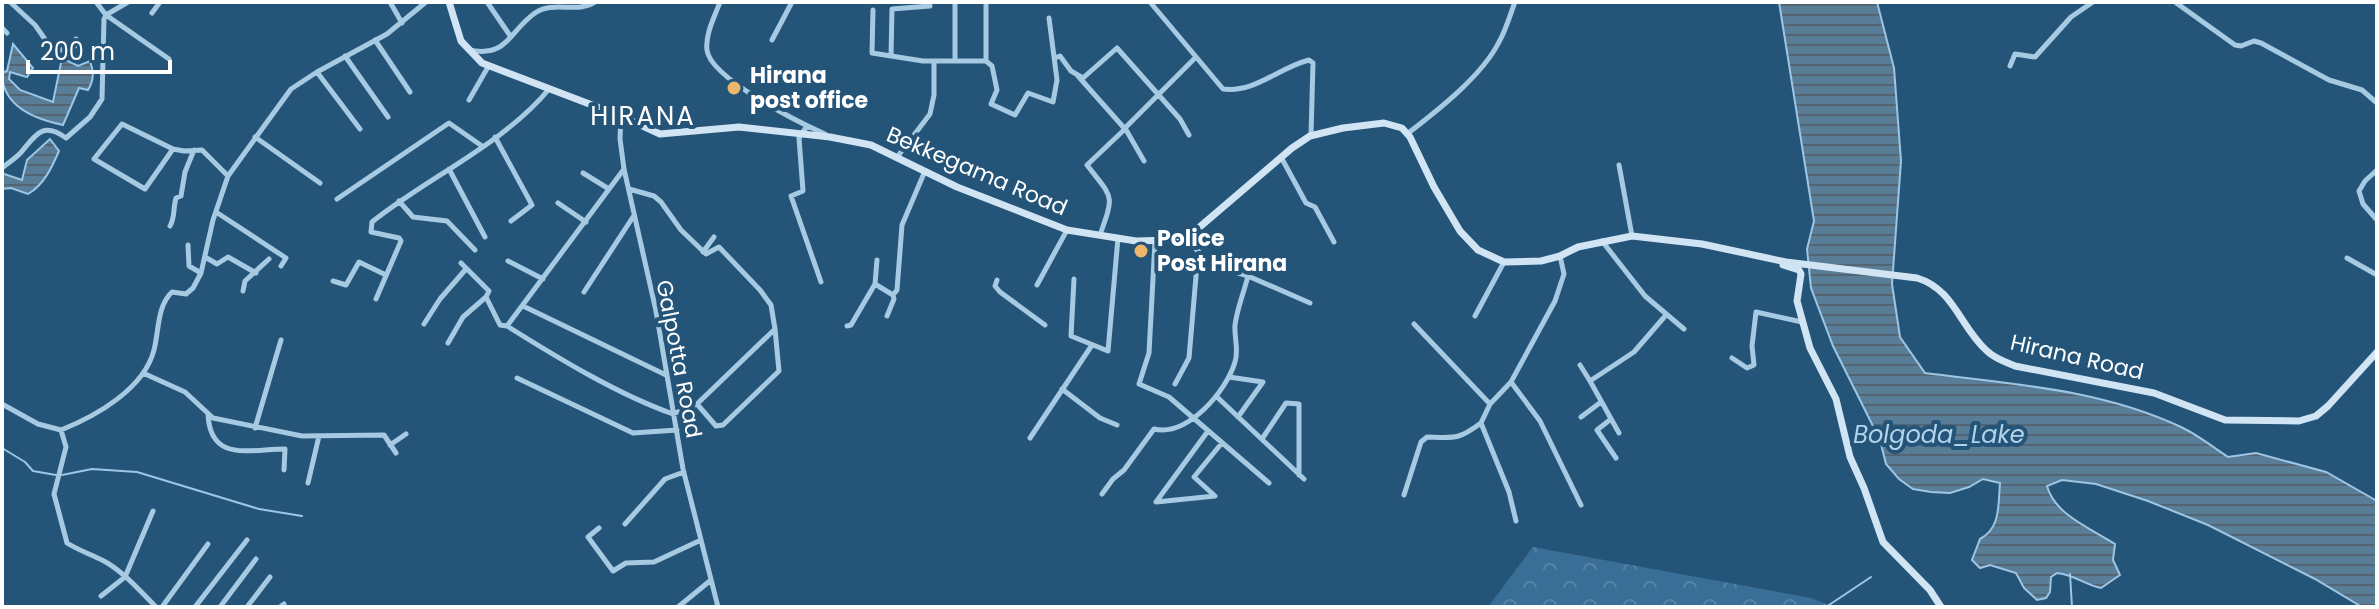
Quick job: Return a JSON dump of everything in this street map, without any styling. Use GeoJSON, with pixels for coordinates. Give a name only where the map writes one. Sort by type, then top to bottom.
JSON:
{"type":"FeatureCollection","features":[{"type":"Feature","properties":{"kind":"street"},"geometry":{"type":"LineString","coordinates":[[10,2],[35,25],[54,52],[75,46],[76,39]]}},
{"type":"Feature","properties":{"kind":"street"},"geometry":{"type":"LineString","coordinates":[[96,2],[106,15],[169,59]]}},
{"type":"Feature","properties":{"kind":"street"},"geometry":{"type":"LineString","coordinates":[[2,168],[22,152],[31,138],[46,129],[66,138],[90,117],[102,99],[104,19],[128,2]]}},
{"type":"Feature","properties":{"kind":"street"},"geometry":{"type":"LineString","coordinates":[[152,13],[160,2]]}},
{"type":"Feature","properties":{"kind":"street"},"geometry":{"type":"LineString","coordinates":[[390,2],[402,23]]}},
{"type":"Feature","properties":{"kind":"street"},"geometry":{"type":"LineString","coordinates":[[2,404],[38,424],[61,430],[81,422],[121,396],[143,373],[153,353],[164,300],[172,292],[186,294],[201,273],[228,176],[291,89],[402,23],[426,2]]}},
{"type":"Feature","properties":{"kind":"street"},"geometry":{"type":"LineString","coordinates":[[449,2],[461,41],[488,67],[469,100]]}},
{"type":"Feature","properties":{"kind":"street"},"geometry":{"type":"LineString","coordinates":[[487,2],[511,37]]}},
{"type":"Feature","properties":{"kind":"street"},"geometry":{"type":"LineString","coordinates":[[468,50],[495,50],[534,13],[547,7],[584,7],[595,2]]}},
{"type":"Feature","properties":{"kind":"street"},"geometry":{"type":"LineString","coordinates":[[720,2],[708,37],[710,58],[766,105],[805,130],[799,138],[803,191],[791,196],[821,282]]}},
{"type":"Feature","properties":{"kind":"street"},"geometry":{"type":"LineString","coordinates":[[772,40],[792,2]]}},
{"type":"Feature","properties":{"kind":"street"},"geometry":{"type":"LineString","coordinates":[[955,2],[955,61]]}},
{"type":"Feature","properties":{"kind":"street"},"geometry":{"type":"LineString","coordinates":[[986,2],[986,61]]}},
{"type":"Feature","properties":{"kind":"street"},"geometry":{"type":"LineString","coordinates":[[1150,2],[1223,89],[1235,90],[1255,85],[1290,65],[1309,60],[1313,63],[1311,136]]}},
{"type":"Feature","properties":{"kind":"street"},"geometry":{"type":"LineString","coordinates":[[1515,2],[1499,43],[1486,62],[1407,134],[1460,231],[1478,250],[1504,262],[1541,261],[1578,247],[1632,236],[1619,165]]}},
{"type":"Feature","properties":{"kind":"street"},"geometry":{"type":"LineString","coordinates":[[2010,66],[2015,54],[2035,57],[2071,17],[2093,2]]}},
{"type":"Feature","properties":{"kind":"street"},"geometry":{"type":"LineString","coordinates":[[2175,2],[2235,45],[2254,41],[2261,43],[2329,80],[2362,90],[2377,103]]}},
{"type":"Feature","properties":{"kind":"street"},"geometry":{"type":"LineString","coordinates":[[891,56],[892,9],[930,6]]}},
{"type":"Feature","properties":{"kind":"street"},"geometry":{"type":"LineString","coordinates":[[873,10],[872,53],[934,61],[986,61],[992,66],[997,90],[991,104],[1015,115],[1028,93],[1053,102],[1057,80],[1049,18]]}},
{"type":"Feature","properties":{"kind":"street"},"geometry":{"type":"LineString","coordinates":[[375,40],[410,92]]}},
{"type":"Feature","properties":{"kind":"street"},"geometry":{"type":"LineString","coordinates":[[1078,76],[1083,78],[1117,48],[1180,119],[1189,135]]}},
{"type":"Feature","properties":{"kind":"street"},"geometry":{"type":"LineString","coordinates":[[345,56],[388,117]]}},
{"type":"Feature","properties":{"kind":"street"},"geometry":{"type":"LineString","coordinates":[[1055,58],[1060,56],[1125,129],[1144,161]]}},
{"type":"Feature","properties":{"kind":"street"},"geometry":{"type":"LineString","coordinates":[[1100,235],[1110,206],[1110,196],[1087,165],[1195,58]]}},
{"type":"Feature","properties":{"kind":"street"},"geometry":{"type":"LineString","coordinates":[[898,156],[930,114],[934,95],[934,61]]}},
{"type":"Feature","properties":{"kind":"street","name":"Bekkegama Road"},"geometry":{"type":"LineString","coordinates":[[488,67],[621,116],[660,134],[723,127],[805,130],[871,145],[957,187],[1067,230],[1155,241],[1172,240],[1195,231],[1281,157],[1311,136],[1384,123],[1402,128],[1407,134]]}},
{"type":"Feature","properties":{"kind":"street"},"geometry":{"type":"LineString","coordinates":[[317,72],[360,129]]}},
{"type":"Feature","properties":{"kind":"street"},"geometry":{"type":"LineString","coordinates":[[376,299],[400,239],[374,233],[370,229],[372,222],[495,137],[536,105],[549,89]]}},
{"type":"Feature","properties":{"kind":"street","name":"Galpotta Road"},"geometry":{"type":"LineString","coordinates":[[621,116],[624,169],[656,311],[684,472],[718,607]]}},
{"type":"Feature","properties":{"kind":"street"},"geometry":{"type":"LineString","coordinates":[[337,199],[449,123],[482,146]]}},
{"type":"Feature","properties":{"kind":"street"},"geometry":{"type":"LineString","coordinates":[[173,149],[145,189],[94,159],[122,124],[173,149],[202,150],[228,176]]}},
{"type":"Feature","properties":{"kind":"street"},"geometry":{"type":"LineString","coordinates":[[255,137],[320,183]]}},
{"type":"Feature","properties":{"kind":"street"},"geometry":{"type":"LineString","coordinates":[[495,137],[532,205],[511,221]]}},
{"type":"Feature","properties":{"kind":"street"},"geometry":{"type":"LineString","coordinates":[[170,226],[173,207],[176,198],[181,196],[185,172],[194,149]]}},
{"type":"Feature","properties":{"kind":"street"},"geometry":{"type":"LineString","coordinates":[[1281,157],[1306,203],[1315,207],[1334,242]]}},
{"type":"Feature","properties":{"kind":"street"},"geometry":{"type":"LineString","coordinates":[[449,169],[485,237]]}},
{"type":"Feature","properties":{"kind":"street"},"geometry":{"type":"LineString","coordinates":[[507,326],[624,169]]}},
{"type":"Feature","properties":{"kind":"street"},"geometry":{"type":"LineString","coordinates":[[887,316],[897,290],[902,225],[925,170]]}},
{"type":"Feature","properties":{"kind":"street"},"geometry":{"type":"LineString","coordinates":[[2377,170],[2359,191],[2363,204],[2377,220]]}},
{"type":"Feature","properties":{"kind":"street"},"geometry":{"type":"LineString","coordinates":[[583,173],[609,189]]}},
{"type":"Feature","properties":{"kind":"street"},"geometry":{"type":"LineString","coordinates":[[628,188],[654,196],[681,230],[706,254],[719,247],[771,305],[779,371],[723,425],[716,426],[697,404]]}},
{"type":"Feature","properties":{"kind":"street"},"geometry":{"type":"LineString","coordinates":[[399,201],[413,217],[447,221],[475,250]]}},
{"type":"Feature","properties":{"kind":"street"},"geometry":{"type":"LineString","coordinates":[[558,203],[586,222]]}},
{"type":"Feature","properties":{"kind":"street"},"geometry":{"type":"LineString","coordinates":[[216,212],[286,258],[281,266]]}},
{"type":"Feature","properties":{"kind":"street"},"geometry":{"type":"LineString","coordinates":[[584,292],[634,216]]}},
{"type":"Feature","properties":{"kind":"street"},"geometry":{"type":"LineString","coordinates":[[1037,285],[1067,230]]}},
{"type":"Feature","properties":{"kind":"street"},"geometry":{"type":"LineString","coordinates":[[1182,236],[1213,265],[1248,276],[1310,303]]}},
{"type":"Feature","properties":{"kind":"street","name":"Hirana Road"},"geometry":{"type":"LineString","coordinates":[[1632,236],[1702,244],[1786,262],[1903,275],[1930,282],[1942,290],[1987,351],[2002,361],[2154,393],[2225,420],[2299,421],[2316,416],[2377,352]]}},
{"type":"Feature","properties":{"kind":"street"},"geometry":{"type":"LineString","coordinates":[[703,252],[714,237]]}},
{"type":"Feature","properties":{"kind":"street"},"geometry":{"type":"LineString","coordinates":[[1074,279],[1071,336],[1108,351],[1118,238]]}},
{"type":"Feature","properties":{"kind":"street"},"geometry":{"type":"LineString","coordinates":[[1155,241],[1149,353],[1139,384],[1169,397],[1269,483]]}},
{"type":"Feature","properties":{"kind":"street"},"geometry":{"type":"LineString","coordinates":[[1601,241],[1645,296],[1684,329]]}},
{"type":"Feature","properties":{"kind":"street"},"geometry":{"type":"LineString","coordinates":[[188,245],[189,266],[201,273]]}},
{"type":"Feature","properties":{"kind":"street"},"geometry":{"type":"LineString","coordinates":[[1175,384],[1189,358],[1198,252]]}},
{"type":"Feature","properties":{"kind":"street"},"geometry":{"type":"LineString","coordinates":[[1404,495],[1421,442],[1427,437],[1466,435],[1481,423],[1490,404],[1511,382],[1555,301],[1564,274],[1560,256]]}},
{"type":"Feature","properties":{"kind":"street"},"geometry":{"type":"LineString","coordinates":[[205,257],[217,264],[228,257],[256,273]]}},
{"type":"Feature","properties":{"kind":"street"},"geometry":{"type":"LineString","coordinates":[[2347,258],[2377,275]]}},
{"type":"Feature","properties":{"kind":"street"},"geometry":{"type":"LineString","coordinates":[[243,291],[245,281],[269,259]]}},
{"type":"Feature","properties":{"kind":"street"},"geometry":{"type":"LineString","coordinates":[[1774,259],[1799,270],[1801,274],[1797,301],[1810,348],[1836,399],[1850,457],[1883,542],[1930,590],[1941,607]]}},
{"type":"Feature","properties":{"kind":"street"},"geometry":{"type":"LineString","coordinates":[[847,326],[851,325],[875,284],[877,260]]}},
{"type":"Feature","properties":{"kind":"street"},"geometry":{"type":"LineString","coordinates":[[508,261],[543,279]]}},
{"type":"Feature","properties":{"kind":"street"},"geometry":{"type":"LineString","coordinates":[[333,281],[346,285],[359,262],[386,275]]}},
{"type":"Feature","properties":{"kind":"street"},"geometry":{"type":"LineString","coordinates":[[1475,316],[1504,262]]}},
{"type":"Feature","properties":{"kind":"street"},"geometry":{"type":"LineString","coordinates":[[448,343],[463,317],[489,291],[461,263]]}},
{"type":"Feature","properties":{"kind":"street"},"geometry":{"type":"LineString","coordinates":[[424,324],[440,299],[466,269]]}},
{"type":"Feature","properties":{"kind":"street"},"geometry":{"type":"LineString","coordinates":[[1102,494],[1154,429],[1164,431],[1195,418],[1229,377],[1237,358],[1235,325],[1248,276]]}},
{"type":"Feature","properties":{"kind":"street"},"geometry":{"type":"LineString","coordinates":[[997,280],[995,286],[1000,292],[1045,325]]}},
{"type":"Feature","properties":{"kind":"street"},"geometry":{"type":"LineString","coordinates":[[875,284],[893,295]]}},
{"type":"Feature","properties":{"kind":"street"},"geometry":{"type":"LineString","coordinates":[[486,297],[500,325],[507,326],[553,355],[646,404],[673,414],[697,404],[775,329]]}},
{"type":"Feature","properties":{"kind":"street"},"geometry":{"type":"LineString","coordinates":[[523,306],[666,376]]}},
{"type":"Feature","properties":{"kind":"street"},"geometry":{"type":"LineString","coordinates":[[1732,358],[1747,368],[1754,365],[1752,346],[1756,312],[1803,322]]}},
{"type":"Feature","properties":{"kind":"street"},"geometry":{"type":"LineString","coordinates":[[1590,381],[1634,352],[1666,315]]}},
{"type":"Feature","properties":{"kind":"street"},"geometry":{"type":"LineString","coordinates":[[1414,324],[1490,404]]}},
{"type":"Feature","properties":{"kind":"street"},"geometry":{"type":"LineString","coordinates":[[255,428],[281,340]]}},
{"type":"Feature","properties":{"kind":"street"},"geometry":{"type":"LineString","coordinates":[[1030,438],[1092,345]]}},
{"type":"Feature","properties":{"kind":"street"},"geometry":{"type":"LineString","coordinates":[[1580,365],[1619,433]]}},
{"type":"Feature","properties":{"kind":"street"},"geometry":{"type":"LineString","coordinates":[[143,373],[185,392],[213,418],[302,436],[384,435],[396,453]]}},
{"type":"Feature","properties":{"kind":"street"},"geometry":{"type":"LineString","coordinates":[[1229,377],[1263,382],[1238,417]]}},
{"type":"Feature","properties":{"kind":"street"},"geometry":{"type":"LineString","coordinates":[[517,378],[633,433],[677,430]]}},
{"type":"Feature","properties":{"kind":"street"},"geometry":{"type":"LineString","coordinates":[[1511,382],[1540,421],[1581,505]]}},
{"type":"Feature","properties":{"kind":"street"},"geometry":{"type":"LineString","coordinates":[[1062,389],[1100,418],[1117,425]]}},
{"type":"Feature","properties":{"kind":"street"},"geometry":{"type":"LineString","coordinates":[[1216,396],[1302,477],[1299,404],[1286,403],[1262,439]]}},
{"type":"Feature","properties":{"kind":"street"},"geometry":{"type":"LineString","coordinates":[[1581,417],[1601,402]]}},
{"type":"Feature","properties":{"kind":"street"},"geometry":{"type":"LineString","coordinates":[[207,413],[208,430],[226,450],[285,449],[284,470]]}},
{"type":"Feature","properties":{"kind":"street"},"geometry":{"type":"LineString","coordinates":[[1611,419],[1597,430],[1616,458]]}},
{"type":"Feature","properties":{"kind":"street"},"geometry":{"type":"LineString","coordinates":[[1481,423],[1509,492],[1516,521]]}},
{"type":"Feature","properties":{"kind":"street"},"geometry":{"type":"LineString","coordinates":[[61,430],[66,447],[57,474],[54,503],[67,543],[84,554],[103,560],[156,607]]}},
{"type":"Feature","properties":{"kind":"street"},"geometry":{"type":"LineString","coordinates":[[1208,431],[1156,502],[1215,496],[1194,477],[1221,444]]}},
{"type":"Feature","properties":{"kind":"street"},"geometry":{"type":"LineString","coordinates":[[390,445],[406,434]]}},
{"type":"Feature","properties":{"kind":"street"},"geometry":{"type":"LineString","coordinates":[[308,483],[319,436]]}},
{"type":"Feature","properties":{"kind":"street"},"geometry":{"type":"LineString","coordinates":[[625,524],[665,479],[684,472]]}},
{"type":"Feature","properties":{"kind":"street"},"geometry":{"type":"LineString","coordinates":[[101,596],[125,577],[153,511]]}},
{"type":"Feature","properties":{"kind":"street"},"geometry":{"type":"LineString","coordinates":[[599,528],[588,537],[613,571],[626,563],[654,562],[701,540]]}},
{"type":"Feature","properties":{"kind":"street"},"geometry":{"type":"LineString","coordinates":[[195,607],[247,540]]}},
{"type":"Feature","properties":{"kind":"street"},"geometry":{"type":"LineString","coordinates":[[162,607],[208,544]]}},
{"type":"Feature","properties":{"kind":"street"},"geometry":{"type":"LineString","coordinates":[[220,607],[256,559]]}},
{"type":"Feature","properties":{"kind":"street"},"geometry":{"type":"LineString","coordinates":[[247,607],[270,577]]}},
{"type":"Feature","properties":{"kind":"street"},"geometry":{"type":"LineString","coordinates":[[680,606],[711,579]]}},
{"type":"Feature","properties":{"kind":"green space"},"geometry":{"type":"Polygon","coordinates":[[[1533,547],[1811,598],[1834,607],[1488,607],[1533,547]]]}},
{"type":"Feature","properties":{"kind":"water","name":"Bolgoda_Lake"},"geometry":{"type":"Polygon","coordinates":[[[1779,2],[1877,2],[1894,68],[1901,161],[1892,284],[1900,337],[1925,373],[2088,396],[2151,414],[2181,427],[2228,457],[2256,453],[2326,472],[2377,501],[2377,607],[2362,607],[2315,579],[2208,525],[2096,484],[2062,480],[2047,486],[2051,496],[2065,513],[2115,544],[2113,560],[2120,575],[2101,588],[2057,573],[2051,577],[2050,592],[2046,598],[2037,600],[2024,588],[2016,573],[1990,565],[1980,568],[1972,560],[1980,539],[1995,522],[2000,483],[1983,479],[1950,493],[1913,489],[1899,479],[1886,464],[1880,440],[1833,346],[1811,288],[1807,249],[1814,221],[1779,2]]]}},
{"type":"Feature","properties":{"kind":"water"},"geometry":{"type":"Polygon","coordinates":[[[13,44],[33,68],[27,77],[10,72],[9,79],[20,90],[53,102],[62,58],[78,66],[90,61],[93,76],[90,86],[88,90],[79,88],[63,125],[31,115],[7,94],[2,73],[7,71],[13,44]]]}},
{"type":"Feature","properties":{"kind":"water"},"geometry":{"type":"Polygon","coordinates":[[[50,139],[59,151],[39,186],[28,194],[11,188],[2,189],[2,176],[22,180],[27,160],[50,139]]]}},
{"type":"Feature","properties":{"kind":"waterway"},"geometry":{"type":"LineString","coordinates":[[2,448],[25,462],[33,471],[56,475]]}},
{"type":"Feature","properties":{"kind":"waterway"},"geometry":{"type":"LineString","coordinates":[[62,475],[92,469],[137,472],[259,509],[302,516]]}},
{"type":"Feature","properties":{"kind":"waterway"},"geometry":{"type":"LineString","coordinates":[[2070,574],[2072,607]]}},
{"type":"Feature","properties":{"kind":"waterway"},"geometry":{"type":"LineString","coordinates":[[1826,607],[1871,577]]}},
{"type":"Feature","properties":{"kind":"place","name":"Hirana post office"},"geometry":{"type":"Point","coordinates":[734,88]}},
{"type":"Feature","properties":{"kind":"place","name":"Police Post Hirana"},"geometry":{"type":"Point","coordinates":[1141,251]}},
{"type":"Feature","properties":{"kind":"district","name":"HIRANA"},"geometry":{"type":"Point","coordinates":[643,116]}}]}
